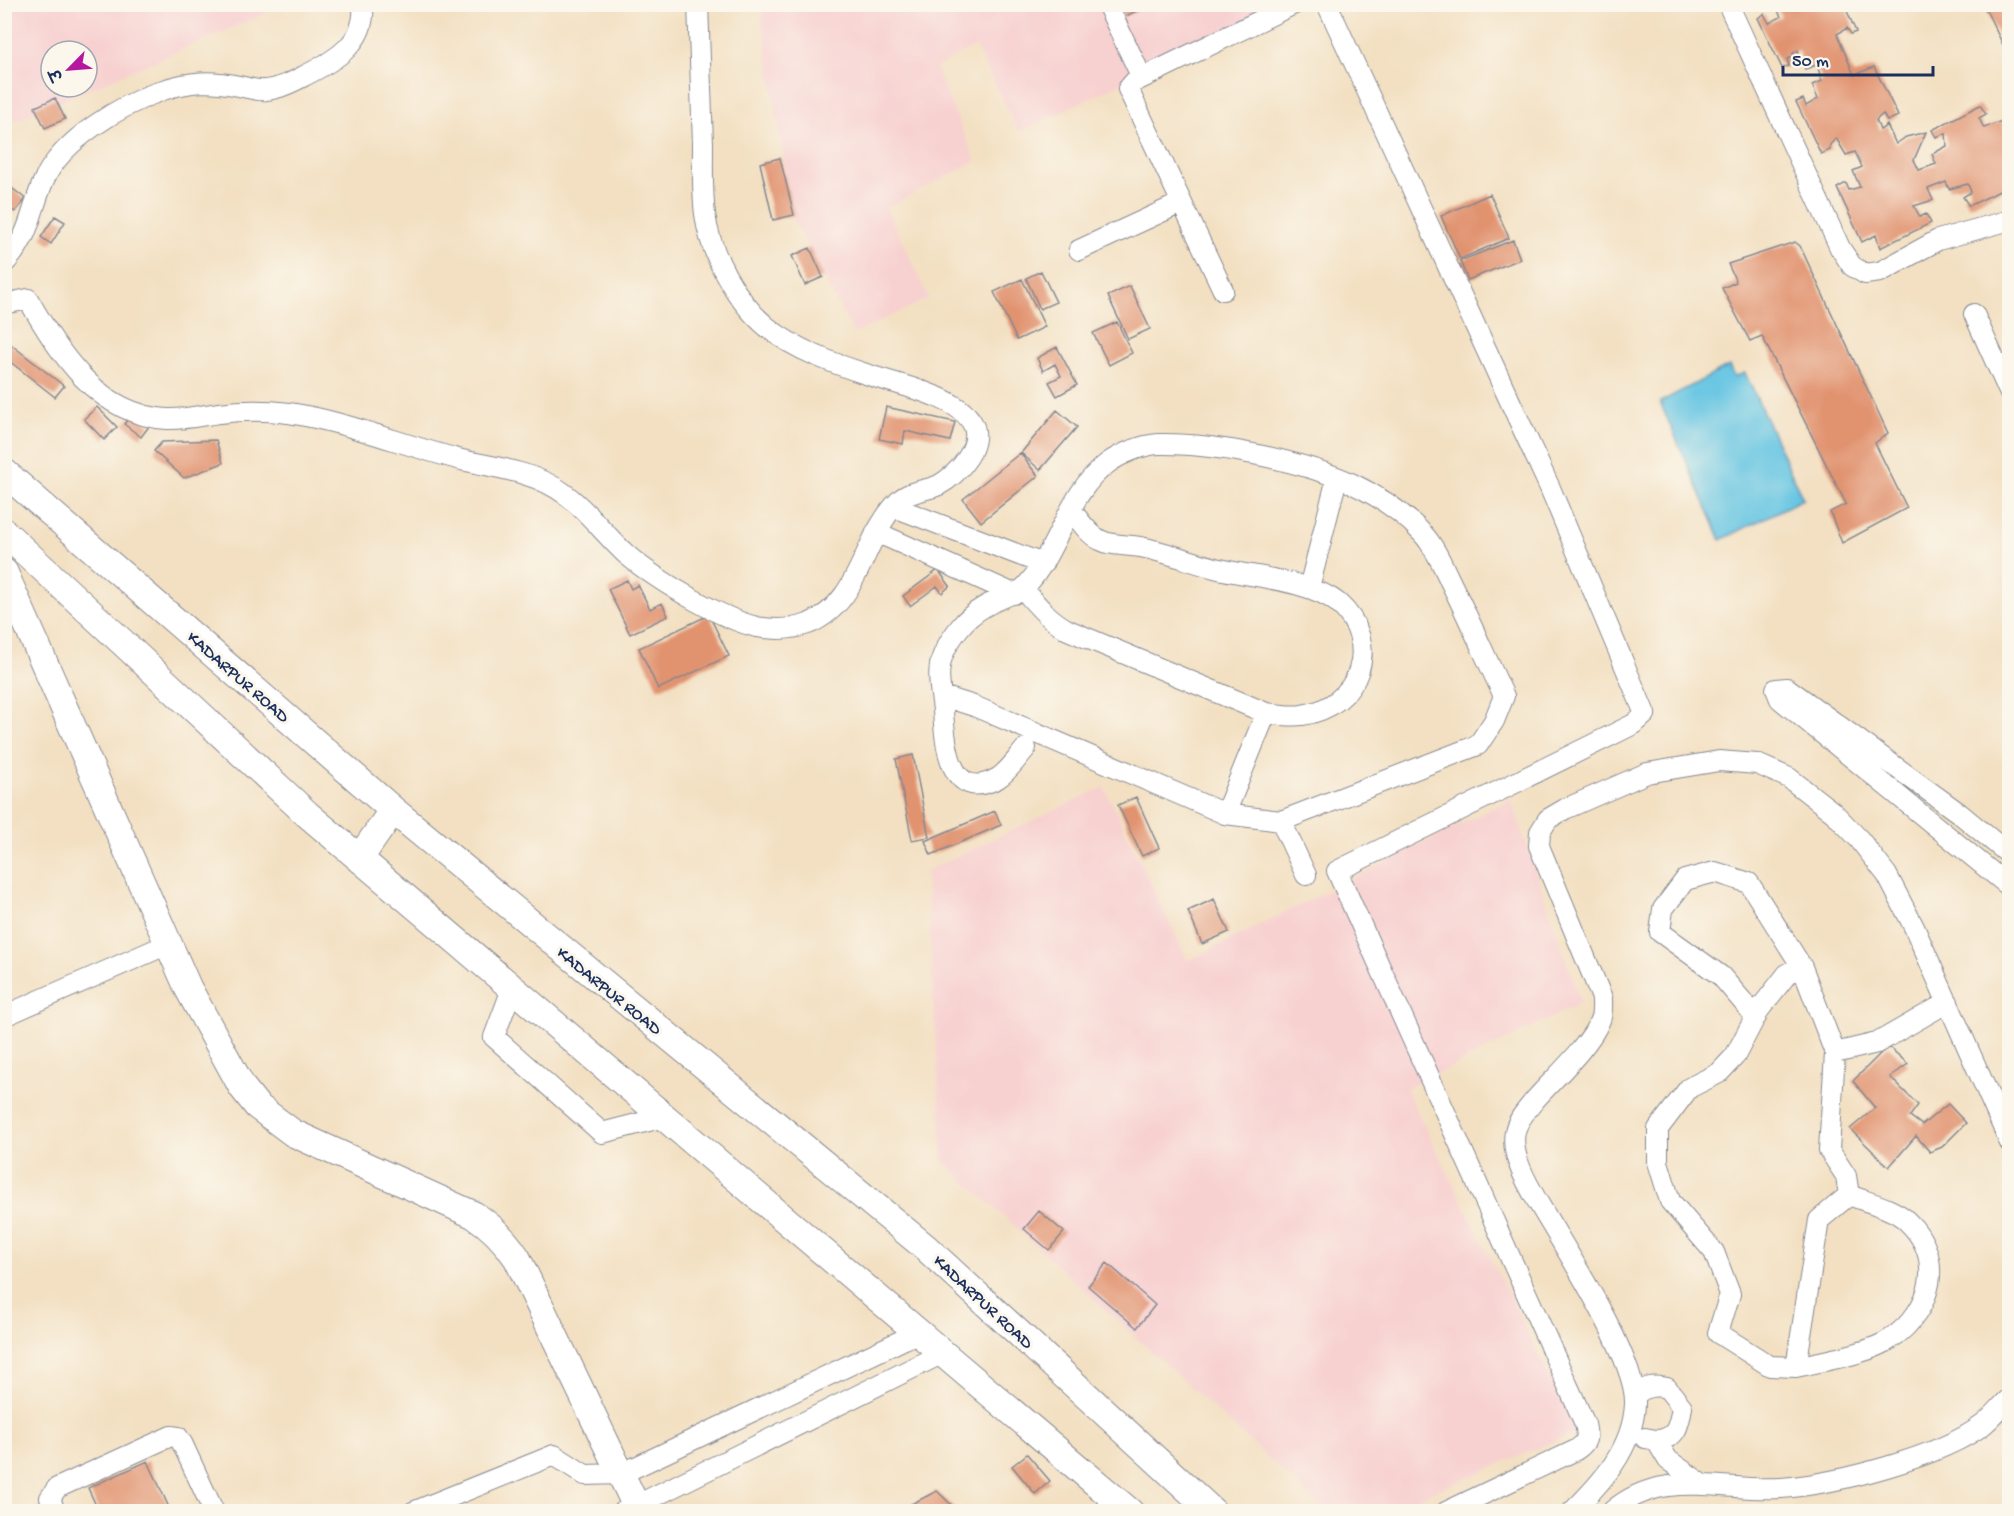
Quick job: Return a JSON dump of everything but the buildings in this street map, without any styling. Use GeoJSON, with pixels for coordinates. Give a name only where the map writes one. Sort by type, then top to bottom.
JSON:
{"type":"FeatureCollection","features":[{"type":"Feature","properties":{"kind":"street"},"geometry":{"type":"LineString","coordinates":[[4,264],[26,237],[49,170],[73,142],[102,121],[160,91],[184,83],[201,80],[266,90],[290,83],[330,63],[347,50],[356,38],[364,14],[363,4]]}},
{"type":"Feature","properties":{"kind":"street"},"geometry":{"type":"LineString","coordinates":[[4,304],[28,299],[69,363],[88,384],[112,401],[154,417],[170,419],[226,412],[287,413],[526,474],[564,493],[627,555],[650,572],[732,619],[756,627],[793,629],[811,622],[837,606],[848,592],[876,532],[902,498],[946,481],[969,453],[976,440],[974,429],[971,419],[929,392],[852,370],[785,340],[752,313],[737,293],[716,253],[705,217],[698,4]]}},
{"type":"Feature","properties":{"kind":"street"},"geometry":{"type":"LineString","coordinates":[[1107,4],[1142,78]]}},
{"type":"Feature","properties":{"kind":"street"},"geometry":{"type":"LineString","coordinates":[[1222,290],[1129,93],[1130,84],[1294,4]]}},
{"type":"Feature","properties":{"kind":"street"},"geometry":{"type":"LineString","coordinates":[[1328,4],[1545,478],[1645,714],[1634,724],[1336,871],[1586,1424],[1588,1436],[1585,1444],[1576,1450],[1446,1512]]}},
{"type":"Feature","properties":{"kind":"street"},"geometry":{"type":"LineString","coordinates":[[1728,4],[1840,248],[1852,266],[1864,274],[1880,272],[1938,240],[2010,219]]}},
{"type":"Feature","properties":{"kind":"street"},"geometry":{"type":"LineString","coordinates":[[1079,250],[1181,203]]}},
{"type":"Feature","properties":{"kind":"street"},"geometry":{"type":"LineString","coordinates":[[1974,314],[2010,394]]}},
{"type":"Feature","properties":{"kind":"street"},"geometry":{"type":"LineString","coordinates":[[942,696],[996,715],[1225,814],[1281,820],[1478,745],[1494,721],[1504,696],[1458,595],[1425,536],[1409,520],[1386,504],[1337,478],[1313,469],[1203,447],[1158,444],[1127,452],[1096,472],[1086,483],[1043,564],[1018,591],[983,606],[962,625],[944,651],[938,680],[942,696],[945,741],[954,770],[969,783],[985,783],[999,777],[1026,748]]}},
{"type":"Feature","properties":{"kind":"street","name":"KADARPUR ROAD"},"geometry":{"type":"LineString","coordinates":[[4,472],[393,810],[593,977],[925,1247],[1213,1512]]}},
{"type":"Feature","properties":{"kind":"street"},"geometry":{"type":"LineString","coordinates":[[1309,588],[1337,478]]}},
{"type":"Feature","properties":{"kind":"street"},"geometry":{"type":"LineString","coordinates":[[894,507],[1043,564]]}},
{"type":"Feature","properties":{"kind":"street"},"geometry":{"type":"LineString","coordinates":[[876,532],[1018,591],[1053,622],[1068,630],[1266,713],[1302,716],[1318,711],[1350,690],[1358,680],[1362,649],[1351,620],[1336,601],[1309,588],[1217,568],[1146,548],[1104,542],[1090,532],[1072,511]]}},
{"type":"Feature","properties":{"kind":"street"},"geometry":{"type":"LineString","coordinates":[[4,532],[299,807],[917,1333],[945,1352],[1130,1512]]}},
{"type":"Feature","properties":{"kind":"street"},"geometry":{"type":"LineString","coordinates":[[4,572],[168,944],[224,1058],[257,1106],[293,1132],[474,1215],[491,1226],[506,1241],[517,1258],[621,1474],[632,1509],[753,1446],[945,1352]]}},
{"type":"Feature","properties":{"kind":"street"},"geometry":{"type":"LineString","coordinates":[[2010,855],[1959,813],[1787,688],[1776,689],[1780,699],[2010,887]]}},
{"type":"Feature","properties":{"kind":"street"},"geometry":{"type":"LineString","coordinates":[[1225,814],[1266,713]]}},
{"type":"Feature","properties":{"kind":"street"},"geometry":{"type":"LineString","coordinates":[[1635,1396],[1641,1390],[1655,1385],[1667,1388],[1682,1407],[1679,1428],[1670,1437],[1656,1440],[1645,1438],[1636,1430],[1635,1396],[1621,1354],[1601,1313],[1528,1185],[1517,1155],[1515,1132],[1524,1114],[1593,1035],[1602,1018],[1602,998],[1539,846],[1540,832],[1548,819],[1647,773],[1719,760],[1757,764],[1789,778],[1834,813],[1859,839],[1887,875],[1914,927],[2010,1143]]}},
{"type":"Feature","properties":{"kind":"street"},"geometry":{"type":"LineString","coordinates":[[359,859],[393,810]]}},
{"type":"Feature","properties":{"kind":"street"},"geometry":{"type":"LineString","coordinates":[[1281,820],[1306,875]]}},
{"type":"Feature","properties":{"kind":"street"},"geometry":{"type":"LineString","coordinates":[[1756,1017],[1721,976],[1660,932],[1663,909],[1685,880],[1715,872],[1749,883],[1802,967],[1835,1053],[1829,1150],[1846,1176],[1849,1195]]}},
{"type":"Feature","properties":{"kind":"street"},"geometry":{"type":"LineString","coordinates":[[4,1016],[168,944]]}},
{"type":"Feature","properties":{"kind":"street"},"geometry":{"type":"LineString","coordinates":[[1802,967],[1788,973],[1756,1017],[1735,1056],[1719,1073],[1689,1088],[1658,1129],[1658,1162],[1670,1201],[1714,1252],[1730,1293],[1718,1333],[1770,1366],[1796,1367],[1848,1356],[1891,1340],[1915,1318],[1929,1291],[1932,1268],[1923,1241],[1906,1220],[1849,1195]]}},
{"type":"Feature","properties":{"kind":"street"},"geometry":{"type":"LineString","coordinates":[[512,989],[494,1037],[602,1132],[664,1117]]}},
{"type":"Feature","properties":{"kind":"street"},"geometry":{"type":"LineString","coordinates":[[1835,1053],[1877,1043],[1948,1002]]}},
{"type":"Feature","properties":{"kind":"street"},"geometry":{"type":"LineString","coordinates":[[1796,1367],[1819,1220],[1849,1195]]}},
{"type":"Feature","properties":{"kind":"street"},"geometry":{"type":"LineString","coordinates":[[413,1512],[554,1455],[585,1475],[621,1474],[917,1333]]}},
{"type":"Feature","properties":{"kind":"street"},"geometry":{"type":"LineString","coordinates":[[838,1371],[851,1398]]}},
{"type":"Feature","properties":{"kind":"street"},"geometry":{"type":"LineString","coordinates":[[1611,1512],[1624,1500],[1644,1491],[1671,1484],[1781,1488],[1845,1478],[1937,1450],[1984,1424],[2010,1398]]}},
{"type":"Feature","properties":{"kind":"street"},"geometry":{"type":"LineString","coordinates":[[1572,1512],[1611,1471],[1634,1418]]}},
{"type":"Feature","properties":{"kind":"street"},"geometry":{"type":"LineString","coordinates":[[740,1419],[753,1446]]}},
{"type":"Feature","properties":{"kind":"street"},"geometry":{"type":"LineString","coordinates":[[55,1512],[50,1498],[57,1488],[171,1436],[178,1437],[182,1443],[214,1512]]}},
{"type":"Feature","properties":{"kind":"street"},"geometry":{"type":"LineString","coordinates":[[1656,1440],[1668,1460],[1704,1485]]}},
{"type":"Feature","properties":{"kind":"shaded area"},"geometry":{"type":"Polygon","coordinates":[[[5,5],[285,5],[99,85],[99,39],[39,39],[39,99],[66,99],[5,125],[5,5]]]}},
{"type":"Feature","properties":{"kind":"shaded area"},"geometry":{"type":"Polygon","coordinates":[[[760,5],[1286,5],[1019,132],[975,46],[935,68],[976,161],[886,208],[929,298],[854,334],[792,217],[760,5]]]}},
{"type":"Feature","properties":{"kind":"shaded area"},"geometry":{"type":"Polygon","coordinates":[[[1104,787],[1188,961],[1511,799],[1581,1003],[1406,1089],[1577,1432],[1386,1511],[1326,1511],[943,1161],[926,871],[1104,787]]]}},
{"type":"Feature","properties":{"kind":"water"},"geometry":{"type":"Polygon","coordinates":[[[1729,366],[1734,377],[1745,373],[1803,499],[1721,540],[1660,402],[1729,366]]]}}]}
